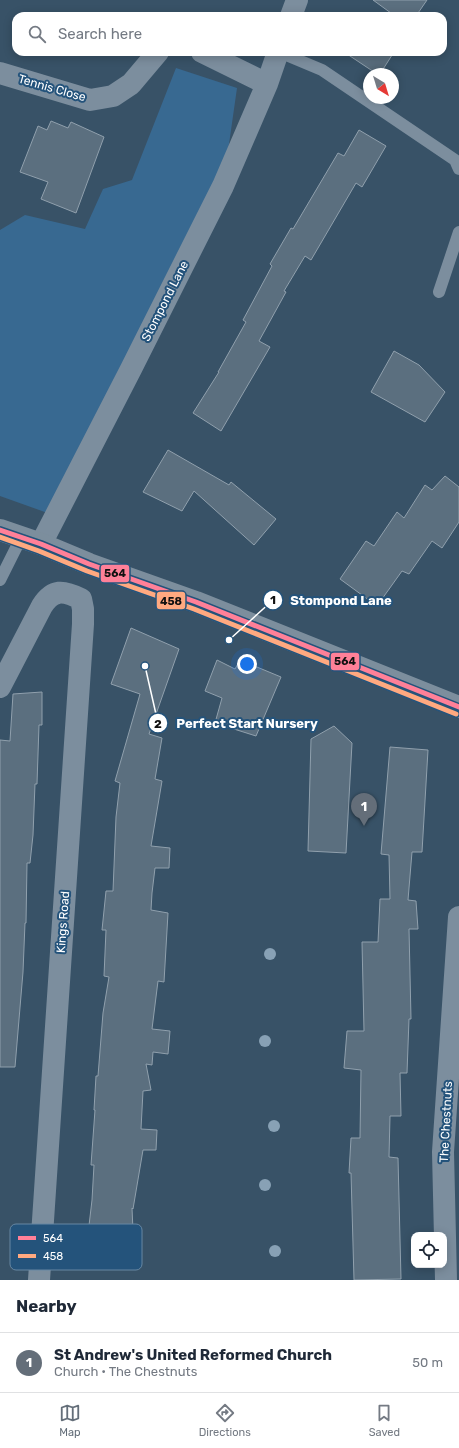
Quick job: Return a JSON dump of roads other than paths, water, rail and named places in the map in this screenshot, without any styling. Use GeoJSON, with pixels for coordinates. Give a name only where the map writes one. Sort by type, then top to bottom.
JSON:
{"type":"FeatureCollection","features":[{"type":"Feature","properties":{"kind":"main road"},"geometry":{"type":"LineString","coordinates":[[0,530],[89,564],[196,602],[459,707]]}},
{"type":"Feature","properties":{"kind":"street"},"geometry":{"type":"LineString","coordinates":[[292,12],[297,0]]}},
{"type":"Feature","properties":{"kind":"street","name":"Tennis Close"},"geometry":{"type":"LineString","coordinates":[[0,73],[90,100],[113,96],[131,84],[155,56]]}},
{"type":"Feature","properties":{"kind":"street"},"geometry":{"type":"LineString","coordinates":[[210,56],[266,84]]}},
{"type":"Feature","properties":{"kind":"street","name":"Stompond Lane"},"geometry":{"type":"LineString","coordinates":[[31,541],[131,369],[223,186],[276,56]]}},
{"type":"Feature","properties":{"kind":"street","name":"Kings Road"},"geometry":{"type":"LineString","coordinates":[[0,687],[48,597],[55,593],[66,593],[81,599],[84,609],[44,1224]]}},
{"type":"Feature","properties":{"kind":"street","name":"The Chestnuts"},"geometry":{"type":"LineString","coordinates":[[446,1280],[443,1152],[459,917]]}},
{"type":"Feature","properties":{"kind":"street","name":"Kings Road"},"geometry":{"type":"LineString","coordinates":[[40,1280],[41,1270]]}},
{"type":"Feature","properties":{"kind":"lane"},"geometry":{"type":"LineString","coordinates":[[288,56],[322,70],[455,160],[459,169]]}},
{"type":"Feature","properties":{"kind":"lane"},"geometry":{"type":"LineString","coordinates":[[439,292],[459,232]]}},
{"type":"Feature","properties":{"kind":"lane"},"geometry":{"type":"LineString","coordinates":[[0,580],[31,541]]}},
{"type":"Feature","properties":{"kind":"place","name":"Stompond Lane"},"geometry":{"type":"Point","coordinates":[229,640]}},
{"type":"Feature","properties":{"kind":"place","name":"Perfect Start Nursery"},"geometry":{"type":"Point","coordinates":[145,666]}},
{"type":"Feature","properties":{"kind":"place","name":"St Andrew's United Reformed Church"},"geometry":{"type":"Point","coordinates":[364,826]}}]}
